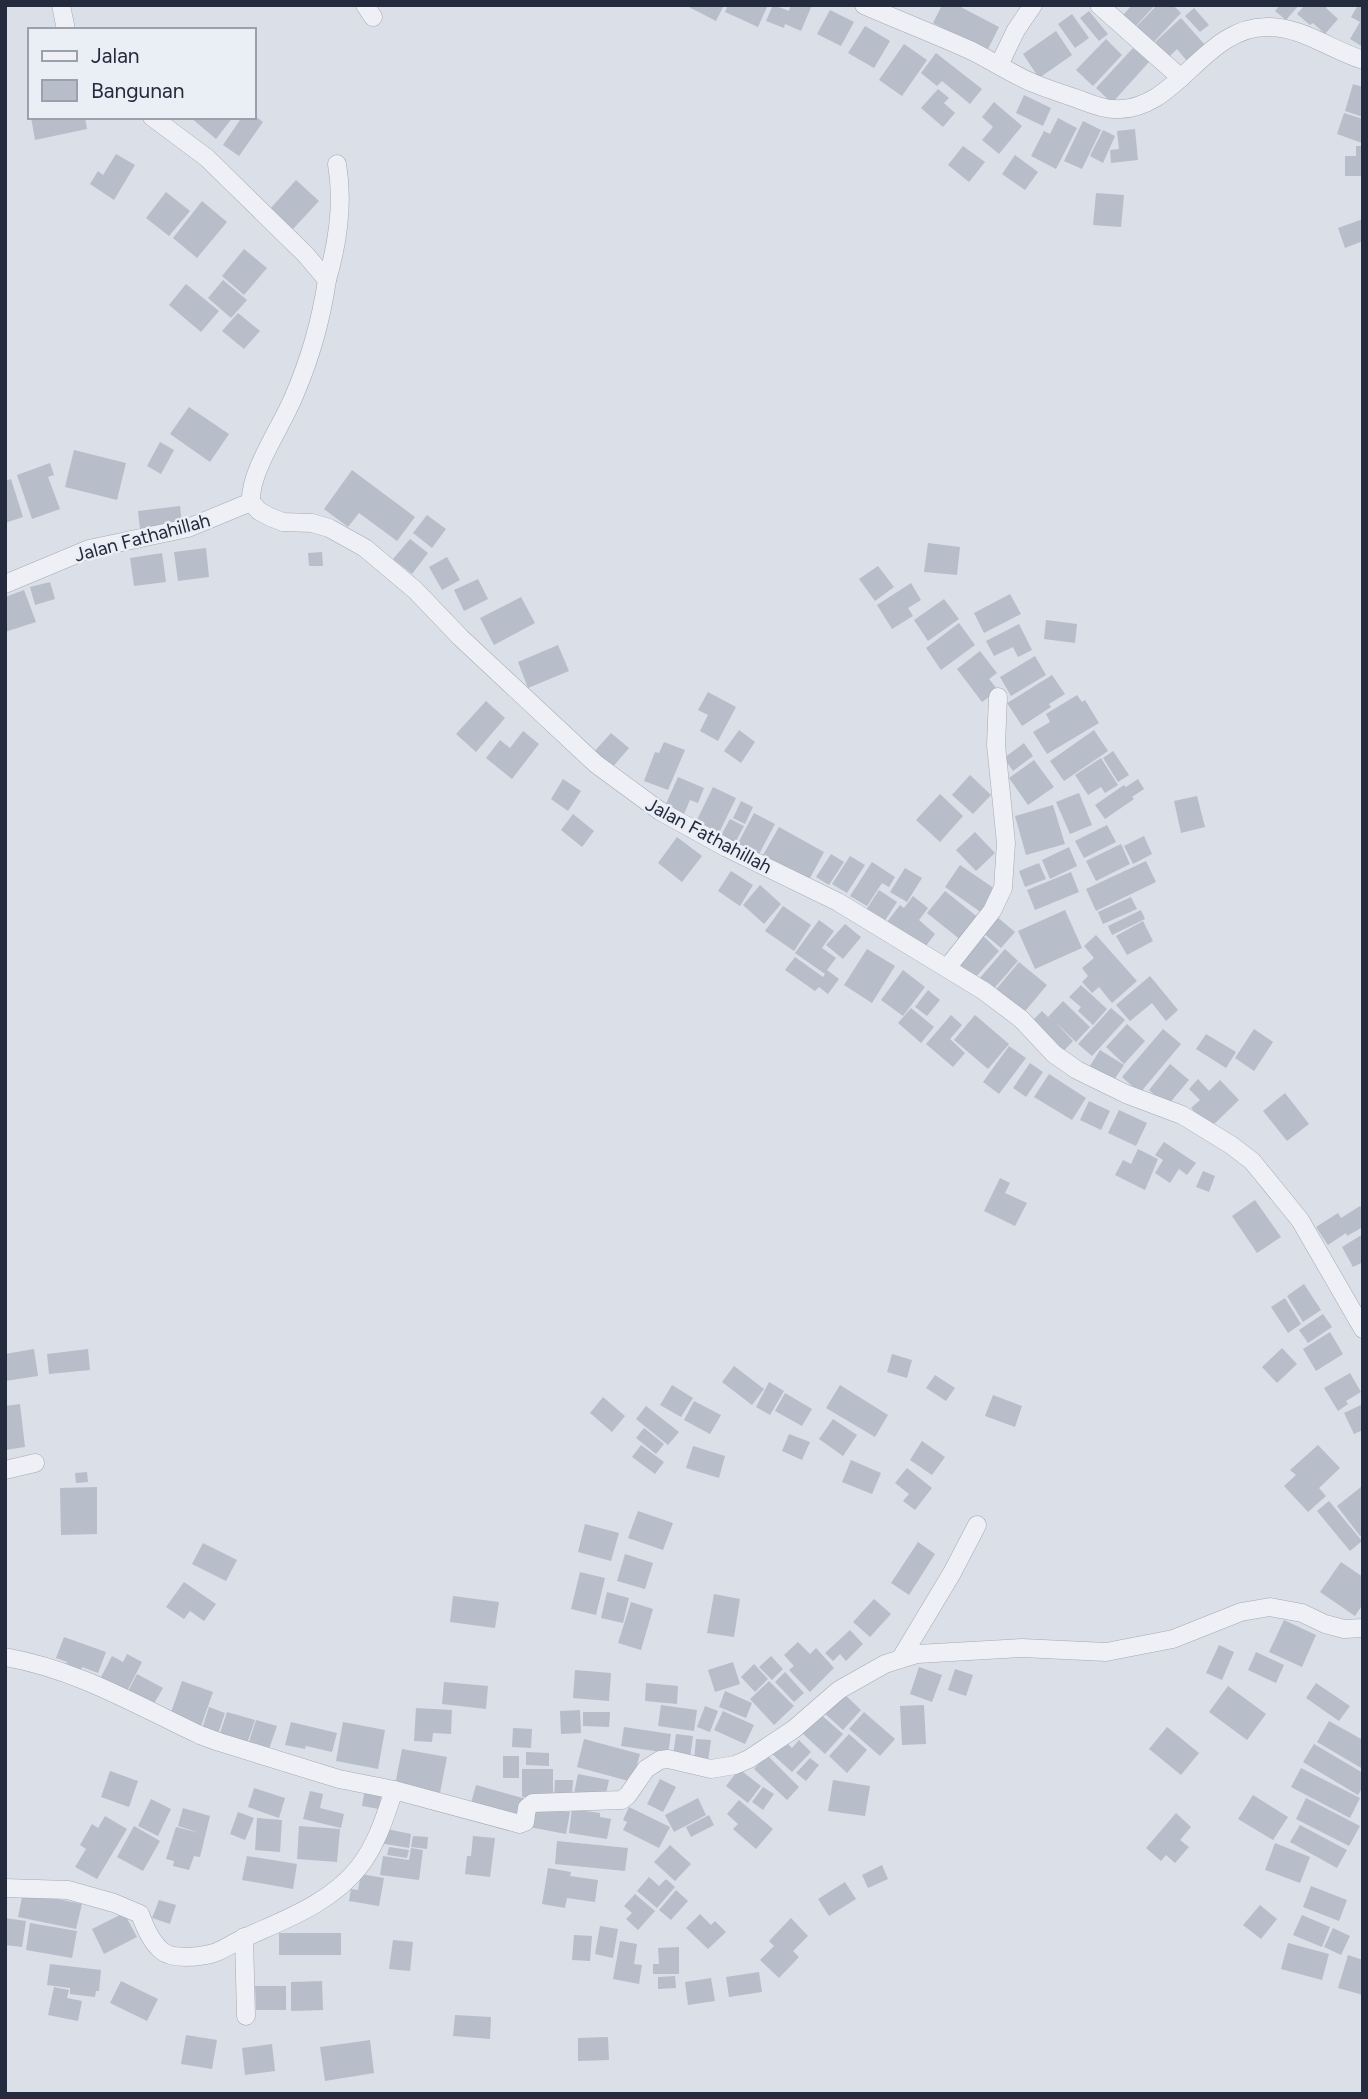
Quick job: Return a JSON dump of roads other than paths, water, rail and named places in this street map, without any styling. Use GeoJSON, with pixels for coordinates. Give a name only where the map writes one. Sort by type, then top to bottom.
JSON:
{"type":"FeatureCollection","features":[{"type":"Feature","properties":{"kind":"street"},"geometry":{"type":"LineString","coordinates":[[61,5],[66,28]]}},
{"type":"Feature","properties":{"kind":"street"},"geometry":{"type":"LineString","coordinates":[[864,5],[999,65],[1032,83],[1114,109],[1134,107],[1158,95],[1181,78],[1214,46],[1250,28],[1292,30],[1363,60]]}},
{"type":"Feature","properties":{"kind":"street"},"geometry":{"type":"LineString","coordinates":[[999,65],[1016,30],[1034,5]]}},
{"type":"Feature","properties":{"kind":"street"},"geometry":{"type":"LineString","coordinates":[[1099,5],[1181,78]]}},
{"type":"Feature","properties":{"kind":"street"},"geometry":{"type":"LineString","coordinates":[[155,119],[207,158],[306,255],[327,280]]}},
{"type":"Feature","properties":{"kind":"street"},"geometry":{"type":"LineString","coordinates":[[251,502],[250,489],[254,476],[280,426],[306,366],[323,310],[341,202],[337,164]]}},
{"type":"Feature","properties":{"kind":"street","name":"Jalan Fathahillah"},"geometry":{"type":"LineString","coordinates":[[5,584],[89,548],[188,528],[251,502],[258,510],[283,522],[312,523],[329,528],[365,548],[415,590],[484,661],[596,764],[660,811],[727,848],[838,902],[1003,1004],[1054,1054],[1077,1070],[1126,1094],[1198,1123],[1252,1161],[1300,1220],[1363,1329]]}},
{"type":"Feature","properties":{"kind":"street"},"geometry":{"type":"LineString","coordinates":[[947,968],[992,911],[1003,888],[1006,843],[996,745],[998,697]]}},
{"type":"Feature","properties":{"kind":"street"},"geometry":{"type":"LineString","coordinates":[[5,1470],[35,1463]]}},
{"type":"Feature","properties":{"kind":"street"},"geometry":{"type":"LineString","coordinates":[[901,1658],[978,1525]]}},
{"type":"Feature","properties":{"kind":"street"},"geometry":{"type":"LineString","coordinates":[[5,1657],[37,1662],[74,1674],[219,1742],[339,1779],[394,1790],[520,1824],[525,1822],[527,1808],[533,1804],[622,1800],[628,1796],[646,1769],[660,1760],[668,1759],[711,1769],[735,1765],[749,1759],[794,1729],[839,1690],[869,1672],[917,1654],[1022,1648],[1106,1652],[1173,1639],[1241,1612],[1270,1607],[1302,1613],[1325,1624],[1345,1629],[1363,1628]]}},
{"type":"Feature","properties":{"kind":"street"},"geometry":{"type":"LineString","coordinates":[[5,1888],[68,1890],[114,1903],[140,1914],[147,1932],[163,1952],[182,1957],[214,1953],[300,1913],[341,1886],[358,1869],[370,1851],[394,1790]]}},
{"type":"Feature","properties":{"kind":"street"},"geometry":{"type":"LineString","coordinates":[[244,1937],[246,2016]]}}]}
